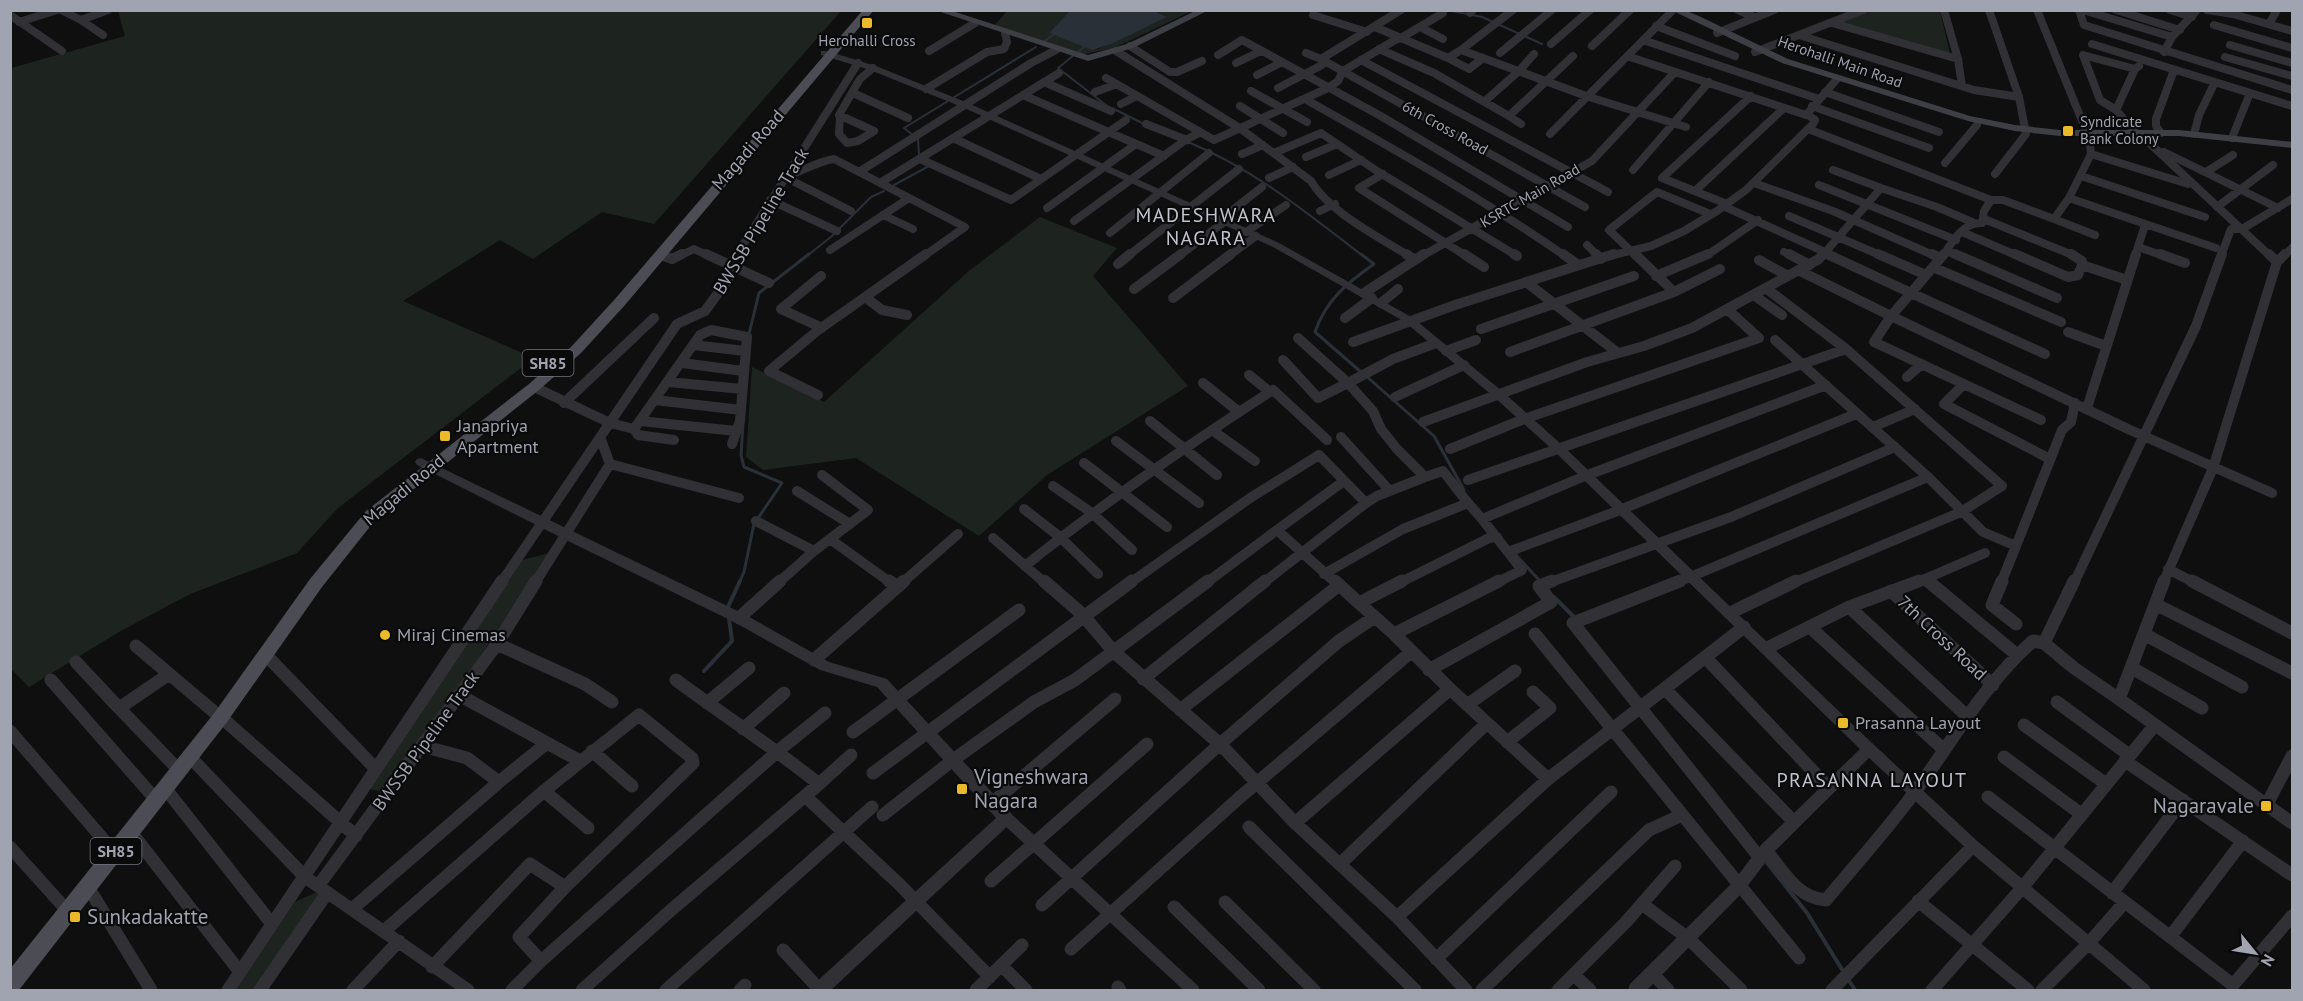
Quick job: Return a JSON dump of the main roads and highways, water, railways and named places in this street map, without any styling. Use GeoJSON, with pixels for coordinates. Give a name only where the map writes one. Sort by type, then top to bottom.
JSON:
{"type":"FeatureCollection","features":[{"type":"Feature","properties":{"kind":"main road","name":"Magadi Road"},"geometry":{"type":"LineString","coordinates":[[10,970],[265,654],[371,514],[426,464],[534,387],[576,350],[660,255],[827,54],[859,10]]}},
{"type":"Feature","properties":{"kind":"main road","name":"Magadi Road"},"geometry":{"type":"LineString","coordinates":[[217,714],[351,524],[528,381],[562,350],[868,10]]}},
{"type":"Feature","properties":{"kind":"main road"},"geometry":{"type":"LineString","coordinates":[[939,10],[1082,58],[1092,58],[1130,46],[1204,10]]}},
{"type":"Feature","properties":{"kind":"main road","name":"Herohalli Main Road"},"geometry":{"type":"LineString","coordinates":[[1674,10],[1690,20],[1790,67],[1977,125],[2025,132],[2088,136],[2140,135],[2206,138],[2292,146]]}},
{"type":"Feature","properties":{"kind":"main road","name":"Herohalli Main Road"},"geometry":{"type":"LineString","coordinates":[[1836,81],[1956,116],[2025,132]]}},
{"type":"Feature","properties":{"kind":"main road","name":"Herohalli Main Road"},"geometry":{"type":"LineString","coordinates":[[2140,135],[2194,134],[2292,146]]}},
{"type":"Feature","properties":{"kind":"main road","name":"Magadi Road"},"geometry":{"type":"LineString","coordinates":[[10,986],[131,832],[157,790]]}},
{"type":"Feature","properties":{"kind":"waterway"},"geometry":{"type":"LineString","coordinates":[[1447,10],[1482,17],[1542,44]]}},
{"type":"Feature","properties":{"kind":"waterway"},"geometry":{"type":"LineString","coordinates":[[1043,42],[1053,35]]}},
{"type":"Feature","properties":{"kind":"waterway"},"geometry":{"type":"LineString","coordinates":[[919,155],[918,139],[904,128],[1036,47]]}},
{"type":"Feature","properties":{"kind":"waterway"},"geometry":{"type":"LineString","coordinates":[[1084,47],[1058,68],[1106,105]]}},
{"type":"Feature","properties":{"kind":"waterway"},"geometry":{"type":"LineString","coordinates":[[1112,108],[1146,125]]}},
{"type":"Feature","properties":{"kind":"waterway"},"geometry":{"type":"LineString","coordinates":[[1188,142],[1258,179],[1363,256]]}},
{"type":"Feature","properties":{"kind":"waterway"},"geometry":{"type":"LineString","coordinates":[[894,185],[929,166]]}},
{"type":"Feature","properties":{"kind":"waterway"},"geometry":{"type":"LineString","coordinates":[[807,256],[832,236],[871,197],[884,191]]}},
{"type":"Feature","properties":{"kind":"waterway"},"geometry":{"type":"LineString","coordinates":[[749,334],[759,293],[809,254]]}},
{"type":"Feature","properties":{"kind":"waterway"},"geometry":{"type":"LineString","coordinates":[[1361,254],[1374,264],[1331,301],[1315,332],[1361,372]]}},
{"type":"Feature","properties":{"kind":"waterway"},"geometry":{"type":"LineString","coordinates":[[1366,376],[1434,436],[1464,490]]}},
{"type":"Feature","properties":{"kind":"waterway"},"geometry":{"type":"LineString","coordinates":[[739,583],[744,572],[754,524],[782,483],[744,467],[741,455],[743,424]]}},
{"type":"Feature","properties":{"kind":"waterway"},"geometry":{"type":"LineString","coordinates":[[1516,555],[1540,581]]}},
{"type":"Feature","properties":{"kind":"waterway"},"geometry":{"type":"LineString","coordinates":[[727,609],[740,581]]}},
{"type":"Feature","properties":{"kind":"waterway"},"geometry":{"type":"LineString","coordinates":[[1554,597],[1575,618]]}},
{"type":"Feature","properties":{"kind":"waterway"},"geometry":{"type":"LineString","coordinates":[[704,671],[732,641],[729,618]]}},
{"type":"Feature","properties":{"kind":"waterway"},"geometry":{"type":"LineString","coordinates":[[1764,859],[1807,913],[1843,971]]}},
{"type":"Feature","properties":{"kind":"waterway"},"geometry":{"type":"LineString","coordinates":[[1848,979],[1855,990]]}},
{"type":"Feature","properties":{"kind":"place","name":"Herohalli Cross"},"geometry":{"type":"Point","coordinates":[867,23]}},
{"type":"Feature","properties":{"kind":"place","name":"Syndicate Bank Colony"},"geometry":{"type":"Point","coordinates":[2068,131]}},
{"type":"Feature","properties":{"kind":"place","name":"Janapriya Apartment"},"geometry":{"type":"Point","coordinates":[445,436]}},
{"type":"Feature","properties":{"kind":"place","name":"Miraj Cinemas"},"geometry":{"type":"Point","coordinates":[385,635]}},
{"type":"Feature","properties":{"kind":"place","name":"Prasanna Layout"},"geometry":{"type":"Point","coordinates":[1843,723]}},
{"type":"Feature","properties":{"kind":"place","name":"Vigneshwara Nagara"},"geometry":{"type":"Point","coordinates":[962,789]}},
{"type":"Feature","properties":{"kind":"place","name":"Nagaravale"},"geometry":{"type":"Point","coordinates":[2266,806]}},
{"type":"Feature","properties":{"kind":"place","name":"Sunkadakatte"},"geometry":{"type":"Point","coordinates":[75,917]}},
{"type":"Feature","properties":{"kind":"district","name":"MADESHWARA NAGARA"},"geometry":{"type":"Point","coordinates":[1206,226]}},
{"type":"Feature","properties":{"kind":"district","name":"PRASANNA LAYOUT"},"geometry":{"type":"Point","coordinates":[1872,780]}}]}
